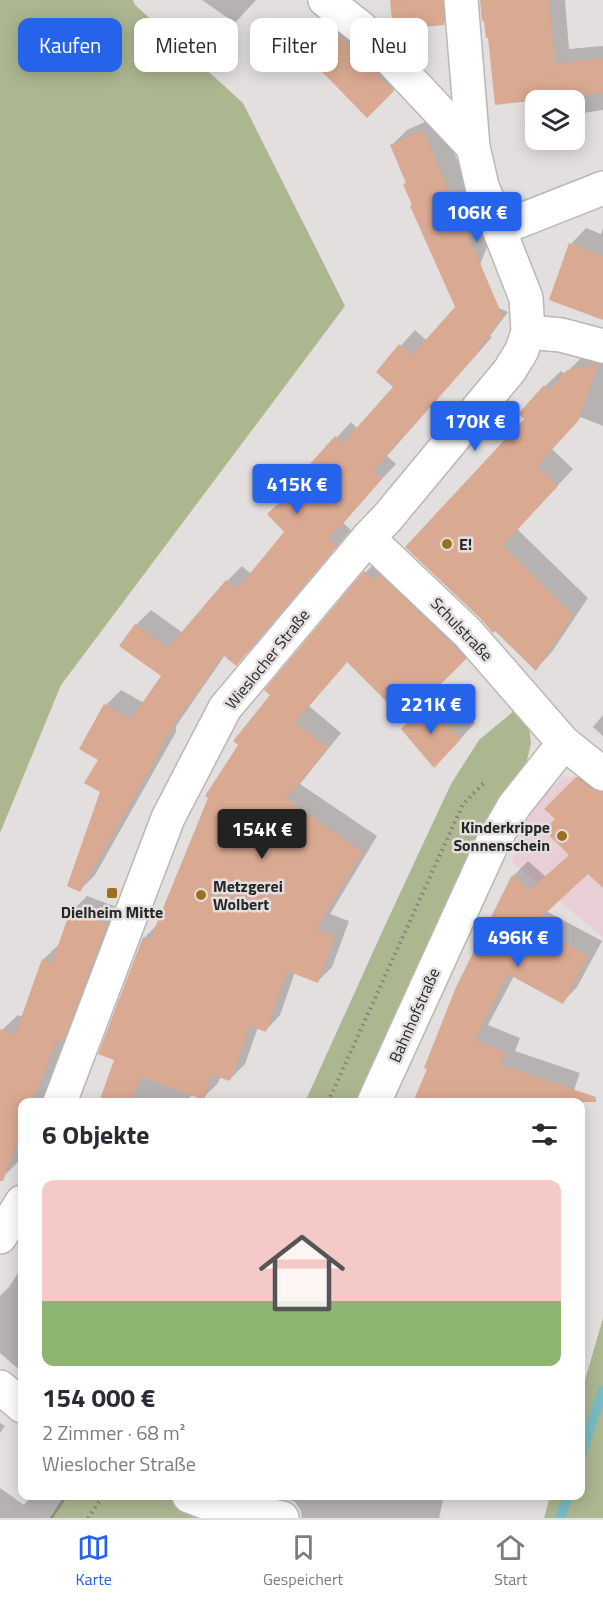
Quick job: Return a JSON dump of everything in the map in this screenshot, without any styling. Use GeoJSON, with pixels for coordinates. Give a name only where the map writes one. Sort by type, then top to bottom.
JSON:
{"type":"FeatureCollection","features":[{"type":"Feature","properties":{"kind":"main road"},"geometry":{"type":"LineString","coordinates":[[325,0],[360,27],[473,147]]}},
{"type":"Feature","properties":{"kind":"main road"},"geometry":{"type":"LineString","coordinates":[[461,0],[473,147],[482,186],[526,298],[528,332],[561,335],[603,346]]}},
{"type":"Feature","properties":{"kind":"main road"},"geometry":{"type":"LineString","coordinates":[[499,229],[603,188]]}},
{"type":"Feature","properties":{"kind":"main road","name":"Wieslocher Straße"},"geometry":{"type":"LineString","coordinates":[[62,1098],[168,818],[225,708],[510,370],[522,350],[528,332]]}},
{"type":"Feature","properties":{"kind":"main road","name":"Schulstraße"},"geometry":{"type":"LineString","coordinates":[[368,538],[468,633],[564,743],[603,774]]}},
{"type":"Feature","properties":{"kind":"main road","name":"Bahnhofstraße"},"geometry":{"type":"LineString","coordinates":[[376,1098],[491,846],[514,806],[564,743]]}},
{"type":"Feature","properties":{"kind":"main road"},"geometry":{"type":"LineString","coordinates":[[0,1237],[18,1208]]}},
{"type":"Feature","properties":{"kind":"main road"},"geometry":{"type":"LineString","coordinates":[[0,1388],[18,1403]]}},
{"type":"Feature","properties":{"kind":"main road"},"geometry":{"type":"LineString","coordinates":[[204,1503],[282,1518]]}},
{"type":"Feature","properties":{"kind":"path"},"geometry":{"type":"LineString","coordinates":[[330,1098],[463,804]]}},
{"type":"Feature","properties":{"kind":"path"},"geometry":{"type":"LineString","coordinates":[[88,1518],[101,1500]]}},
{"type":"Feature","properties":{"kind":"shaded area","name":"Kinderkrippe Sonnenschein"},"geometry":{"type":"Polygon","coordinates":[[[588,776],[603,787],[603,937],[512,862],[529,810],[563,777],[588,776]]]}},
{"type":"Feature","properties":{"kind":"green space"},"geometry":{"type":"Polygon","coordinates":[[[0,0],[133,0],[135,5],[149,18],[134,18],[134,72],[209,72],[243,103],[345,306],[61,685],[0,833],[0,0]]]}},
{"type":"Feature","properties":{"kind":"green space"},"geometry":{"type":"Polygon","coordinates":[[[515,710],[529,727],[531,743],[525,769],[376,1098],[307,1098],[451,784],[479,740],[515,710]]]}},
{"type":"Feature","properties":{"kind":"green space"},"geometry":{"type":"Polygon","coordinates":[[[603,1318],[603,1518],[544,1518],[549,1500],[585,1500],[585,1380],[603,1318]]]}},
{"type":"Feature","properties":{"kind":"green space"},"geometry":{"type":"Polygon","coordinates":[[[61,1500],[211,1500],[204,1518],[50,1518],[61,1500]]]}},
{"type":"Feature","properties":{"kind":"building"},"geometry":{"type":"Polygon","coordinates":[[[390,0],[443,0],[444,25],[428,27],[428,18],[392,18],[390,0]]]}},
{"type":"Feature","properties":{"kind":"building"},"geometry":{"type":"Polygon","coordinates":[[[480,0],[549,0],[555,64],[603,58],[603,93],[585,95],[585,90],[525,90],[525,102],[495,105],[488,38],[486,38],[484,21],[482,21],[480,0]]]}},
{"type":"Feature","properties":{"kind":"building"},"geometry":{"type":"Polygon","coordinates":[[[338,34],[350,46],[350,72],[375,72],[394,91],[367,118],[322,72],[338,72],[338,34]]]}},
{"type":"Feature","properties":{"kind":"building"},"geometry":{"type":"Polygon","coordinates":[[[423,130],[503,317],[478,353],[373,471],[382,479],[328,538],[337,546],[236,666],[223,655],[162,742],[162,748],[80,892],[67,886],[100,792],[84,783],[98,760],[79,749],[104,704],[131,719],[161,676],[119,646],[135,624],[168,648],[226,580],[237,589],[284,532],[267,514],[307,477],[302,473],[335,436],[343,443],[393,387],[376,372],[399,344],[412,355],[455,307],[410,206],[412,205],[403,184],[406,183],[390,145],[423,130]]]}},
{"type":"Feature","properties":{"kind":"building"},"geometry":{"type":"Polygon","coordinates":[[[569,243],[603,256],[603,320],[549,300],[569,243]]]}},
{"type":"Feature","properties":{"kind":"building"},"geometry":{"type":"Polygon","coordinates":[[[598,364],[578,421],[537,466],[558,486],[503,545],[573,615],[536,671],[495,631],[493,633],[405,547],[524,419],[518,414],[544,385],[549,390],[567,370],[598,364]]]}},
{"type":"Feature","properties":{"kind":"building"},"geometry":{"type":"Polygon","coordinates":[[[364,571],[374,580],[379,574],[466,659],[405,720],[347,662],[295,722],[328,748],[286,799],[363,852],[316,929],[335,936],[318,983],[287,971],[266,1032],[250,1026],[230,1081],[212,1075],[205,1098],[199,1098],[141,1077],[133,1098],[100,1098],[114,1060],[98,1054],[143,937],[150,940],[208,798],[205,796],[238,745],[233,741],[270,695],[264,690],[364,571]]]}},
{"type":"Feature","properties":{"kind":"building"},"geometry":{"type":"Polygon","coordinates":[[[426,704],[461,739],[434,768],[401,729],[426,704]]]}},
{"type":"Feature","properties":{"kind":"building"},"geometry":{"type":"Polygon","coordinates":[[[576,777],[592,789],[603,792],[603,888],[588,874],[533,925],[588,956],[563,1004],[508,974],[475,1040],[506,1053],[501,1065],[596,1097],[596,1102],[585,1102],[585,1098],[415,1098],[456,987],[512,875],[530,890],[569,855],[544,830],[555,819],[544,809],[576,777]]]}},
{"type":"Feature","properties":{"kind":"building"},"geometry":{"type":"Polygon","coordinates":[[[70,911],[107,924],[63,1042],[57,1040],[34,1098],[18,1098],[18,1140],[3,1181],[0,1181],[0,1029],[15,1035],[42,959],[52,963],[70,911]]]}},
{"type":"Feature","properties":{"kind":"waterway"},"geometry":{"type":"LineString","coordinates":[[585,1443],[603,1390]]}},
{"type":"Feature","properties":{"kind":"waterway"},"geometry":{"type":"LineString","coordinates":[[560,1518],[567,1500]]}},
{"type":"Feature","properties":{"kind":"place","name":"E!"},"geometry":{"type":"Point","coordinates":[447,544]}},
{"type":"Feature","properties":{"kind":"place","name":"Kinderkrippe Sonnenschein"},"geometry":{"type":"Point","coordinates":[562,836]}},
{"type":"Feature","properties":{"kind":"place","name":"Dielheim Mitte"},"geometry":{"type":"Point","coordinates":[112,893]}},
{"type":"Feature","properties":{"kind":"place","name":"Metzgerei Wolbert"},"geometry":{"type":"Point","coordinates":[201,895]}}]}
